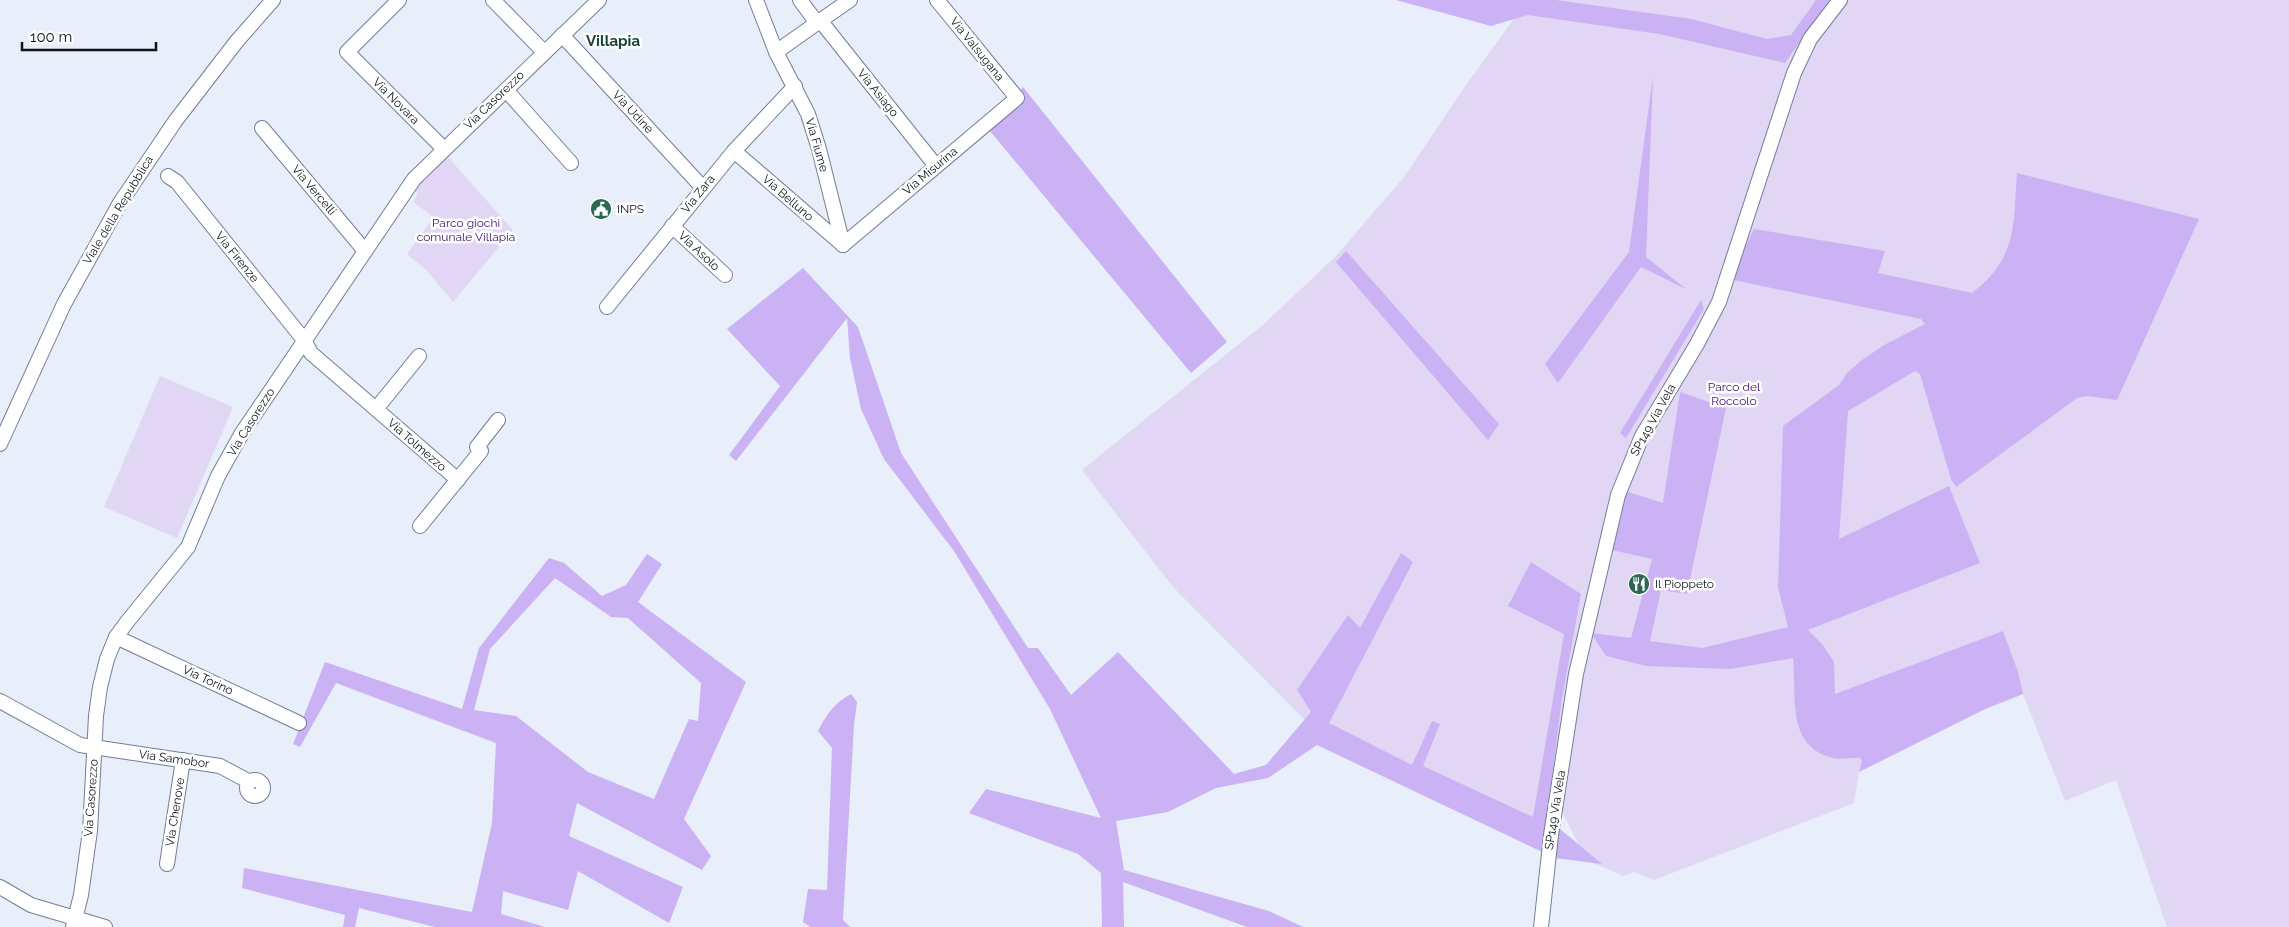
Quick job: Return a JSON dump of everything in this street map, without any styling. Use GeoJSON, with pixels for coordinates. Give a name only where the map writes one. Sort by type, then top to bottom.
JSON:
{"type":"FeatureCollection","features":[{"type":"Feature","properties":{"kind":"street","name":"Viale della Repubblica"},"geometry":{"type":"LineString","coordinates":[[0,444],[64,304],[120,203],[176,120],[237,41],[273,0]]}},
{"type":"Feature","properties":{"kind":"street","name":"Via Novara"},"geometry":{"type":"LineString","coordinates":[[399,0],[347,52],[444,149]]}},
{"type":"Feature","properties":{"kind":"street"},"geometry":{"type":"LineString","coordinates":[[494,0],[544,52]]}},
{"type":"Feature","properties":{"kind":"street","name":"Via Casorezzo"},"geometry":{"type":"LineString","coordinates":[[74,923],[90,831],[100,687],[107,659],[116,638],[188,547],[218,476],[242,433],[414,180],[599,0]]}},
{"type":"Feature","properties":{"kind":"street","name":"Via Fiume"},"geometry":{"type":"LineString","coordinates":[[756,0],[776,52],[808,114],[819,149],[843,245]]}},
{"type":"Feature","properties":{"kind":"street","name":"Via Asiago"},"geometry":{"type":"LineString","coordinates":[[800,0],[817,22],[823,24],[936,166]]}},
{"type":"Feature","properties":{"kind":"street"},"geometry":{"type":"LineString","coordinates":[[776,52],[850,0]]}},
{"type":"Feature","properties":{"kind":"street","name":"Via Valsugana"},"geometry":{"type":"LineString","coordinates":[[937,0],[1017,98]]}},
{"type":"Feature","properties":{"kind":"street","name":"SP149 Via Vela"},"geometry":{"type":"LineString","coordinates":[[1541,927],[1551,835],[1576,674],[1618,495],[1642,436],[1701,337],[1719,302],[1794,73],[1810,39],[1840,0]]}},
{"type":"Feature","properties":{"kind":"street","name":"Via Udine"},"geometry":{"type":"LineString","coordinates":[[562,35],[703,188]]}},
{"type":"Feature","properties":{"kind":"street","name":"Via Zara"},"geometry":{"type":"LineString","coordinates":[[607,307],[734,151],[795,86]]}},
{"type":"Feature","properties":{"kind":"street"},"geometry":{"type":"LineString","coordinates":[[506,90],[572,164]]}},
{"type":"Feature","properties":{"kind":"street","name":"Via Misurina"},"geometry":{"type":"LineString","coordinates":[[843,245],[1017,98]]}},
{"type":"Feature","properties":{"kind":"street","name":"Via Vercelli"},"geometry":{"type":"LineString","coordinates":[[262,128],[365,252]]}},
{"type":"Feature","properties":{"kind":"street","name":"Via Belluno"},"geometry":{"type":"LineString","coordinates":[[734,151],[843,245]]}},
{"type":"Feature","properties":{"kind":"street","name":"Via Firenze"},"geometry":{"type":"LineString","coordinates":[[168,176],[177,182],[304,340]]}},
{"type":"Feature","properties":{"kind":"street","name":"Via Asolo"},"geometry":{"type":"LineString","coordinates":[[672,226],[725,275]]}},
{"type":"Feature","properties":{"kind":"street","name":"Via Tolmezzo"},"geometry":{"type":"LineString","coordinates":[[304,340],[311,353],[458,480]]}},
{"type":"Feature","properties":{"kind":"street","name":"Via Tolmezzo"},"geometry":{"type":"LineString","coordinates":[[376,409],[419,356]]}},
{"type":"Feature","properties":{"kind":"street"},"geometry":{"type":"LineString","coordinates":[[420,526],[482,451],[477,447],[498,420]]}},
{"type":"Feature","properties":{"kind":"street","name":"Via Torino"},"geometry":{"type":"LineString","coordinates":[[116,638],[299,723]]}},
{"type":"Feature","properties":{"kind":"street","name":"Via Samobor"},"geometry":{"type":"LineString","coordinates":[[0,701],[76,743],[220,766],[250,782]]}},
{"type":"Feature","properties":{"kind":"street","name":"Via Chenove"},"geometry":{"type":"LineString","coordinates":[[167,864],[183,760]]}},
{"type":"Feature","properties":{"kind":"street"},"geometry":{"type":"LineString","coordinates":[[0,887],[32,905],[74,923],[103,927]]}},
{"type":"Feature","properties":{"kind":"green space","name":"Parco del Roccolo"},"geometry":{"type":"Polygon","coordinates":[[[1460,0],[2289,0],[2289,927],[2167,927],[2116,780],[2065,801],[2023,694],[1985,709],[1859,771],[1854,803],[1654,880],[1634,872],[1623,876],[1587,860],[1561,810],[1534,826],[1320,735],[1173,587],[1082,470],[1265,323],[1335,257],[1404,177],[1468,82],[1519,12],[1460,0]]]}},
{"type":"Feature","properties":{"kind":"green space","name":"Parco giochi comunale Villapia"},"geometry":{"type":"Polygon","coordinates":[[[448,157],[513,230],[453,302],[427,271],[407,254],[434,217],[413,202],[418,193],[413,190],[448,157]]]}},
{"type":"Feature","properties":{"kind":"green space"},"geometry":{"type":"Polygon","coordinates":[[[160,376],[233,407],[177,538],[104,507],[160,376]]]}},
{"type":"Feature","properties":{"kind":"shaded area"},"geometry":{"type":"Polygon","coordinates":[[[1396,0],[1556,0],[1691,19],[1767,39],[1791,35],[1816,0],[1830,0],[1785,63],[1659,34],[1528,15],[1491,26],[1396,0]]]}},
{"type":"Feature","properties":{"kind":"shaded area"},"geometry":{"type":"Polygon","coordinates":[[[1653,76],[1646,257],[1686,289],[1641,267],[1558,383],[1545,364],[1629,252],[1653,76]]]}},
{"type":"Feature","properties":{"kind":"shaded area"},"geometry":{"type":"Polygon","coordinates":[[[1023,87],[1227,342],[1191,373],[985,125],[1023,87]]]}},
{"type":"Feature","properties":{"kind":"shaded area"},"geometry":{"type":"Polygon","coordinates":[[[2017,173],[2199,219],[2117,400],[2087,396],[2077,398],[1956,487],[1951,479],[1920,374],[1915,371],[1848,411],[1839,539],[1949,486],[1980,563],[1808,630],[1823,645],[1834,662],[1835,694],[2003,631],[2018,672],[2023,694],[1985,709],[1859,772],[1862,761],[1860,758],[1839,759],[1818,752],[1807,743],[1800,731],[1796,717],[1793,658],[1731,669],[1646,666],[1606,656],[1591,633],[1631,638],[1652,559],[1607,549],[1622,490],[1663,503],[1680,392],[1726,408],[1687,594],[1661,590],[1650,641],[1702,648],[1788,627],[1778,587],[1783,426],[1839,385],[1847,373],[1862,360],[1884,345],[1925,324],[1921,319],[1729,279],[1754,229],[1885,251],[1878,273],[1972,293],[1998,267],[2005,253],[2013,225],[2017,173]]]}},
{"type":"Feature","properties":{"kind":"shaded area"},"geometry":{"type":"Polygon","coordinates":[[[1346,251],[1499,424],[1488,440],[1336,262],[1346,251]]]}},
{"type":"Feature","properties":{"kind":"shaded area"},"geometry":{"type":"Polygon","coordinates":[[[803,268],[858,327],[901,453],[1028,648],[1038,648],[1071,695],[1118,652],[1234,774],[1266,765],[1311,712],[1297,690],[1348,615],[1360,628],[1401,553],[1413,562],[1329,723],[1412,765],[1432,721],[1440,724],[1423,766],[1533,817],[1564,634],[1508,606],[1531,562],[1581,594],[1562,699],[1546,824],[1560,829],[1602,864],[1555,858],[1317,745],[1268,778],[1216,788],[1168,812],[1116,821],[1124,870],[1269,911],[1303,927],[1247,927],[1123,882],[1124,927],[1102,927],[1101,873],[1078,854],[969,813],[986,789],[1101,818],[1050,709],[954,551],[884,459],[861,409],[850,358],[847,318],[736,461],[729,455],[780,386],[727,329],[803,268]]]}},
{"type":"Feature","properties":{"kind":"shaded area"},"geometry":{"type":"Polygon","coordinates":[[[1701,300],[1704,309],[1626,438],[1620,433],[1701,300]]]}},
{"type":"Feature","properties":{"kind":"shaded area"},"geometry":{"type":"Polygon","coordinates":[[[647,554],[662,564],[638,602],[746,682],[684,819],[711,856],[702,870],[577,803],[569,836],[683,887],[669,923],[578,871],[568,910],[503,891],[501,914],[545,927],[435,927],[359,908],[355,927],[343,927],[345,915],[242,888],[244,868],[472,912],[492,823],[496,743],[336,683],[300,747],[293,744],[325,662],[462,709],[479,648],[549,558],[564,563],[602,596],[626,585],[647,554]],[[555,578],[490,649],[474,710],[516,716],[588,772],[654,799],[689,719],[698,721],[701,683],[628,618],[611,617],[555,578]]]}},
{"type":"Feature","properties":{"kind":"shaded area"},"geometry":{"type":"Polygon","coordinates":[[[851,694],[857,702],[854,725],[843,920],[850,927],[810,927],[803,922],[808,889],[827,890],[832,748],[818,731],[840,701],[851,694]]]}},
{"type":"Feature","properties":{"kind":"place","name":"INPS"},"geometry":{"type":"Point","coordinates":[601,209]}},
{"type":"Feature","properties":{"kind":"place","name":"Il Pioppeto"},"geometry":{"type":"Point","coordinates":[1639,584]}},
{"type":"Feature","properties":{"kind":"district","name":"Villapia"},"geometry":{"type":"Point","coordinates":[613,41]}}]}
